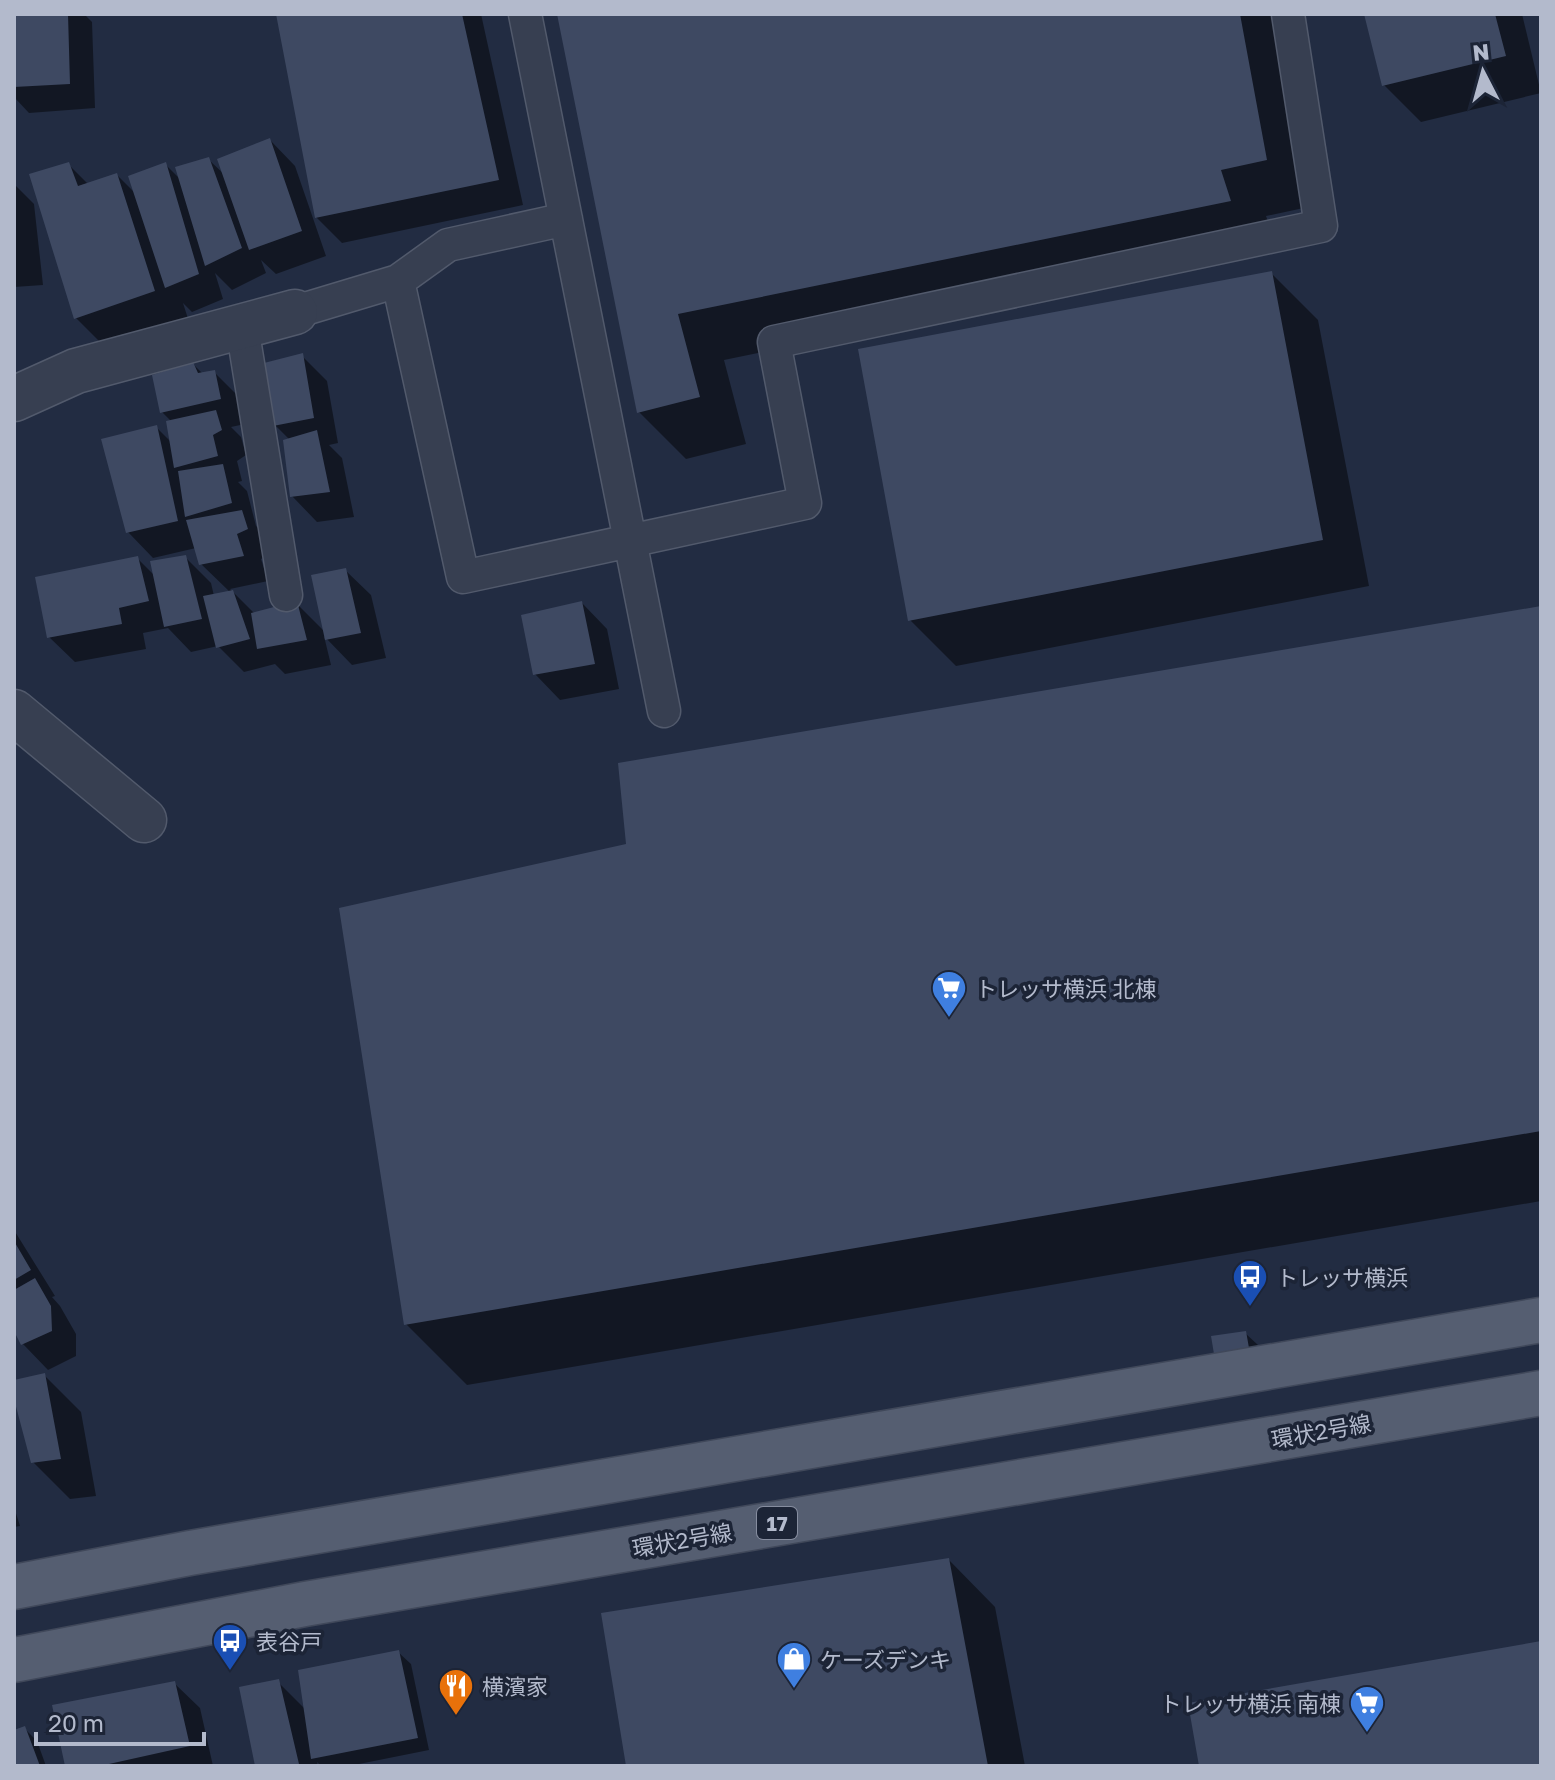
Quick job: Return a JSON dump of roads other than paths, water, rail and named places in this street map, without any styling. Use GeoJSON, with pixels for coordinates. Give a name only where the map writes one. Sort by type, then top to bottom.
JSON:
{"type":"FeatureCollection","features":[{"type":"Feature","properties":{"kind":"main road"},"geometry":{"type":"LineString","coordinates":[[14,1587],[190,1553],[1541,1320]]}},
{"type":"Feature","properties":{"kind":"main road","name":"環状2号線"},"geometry":{"type":"LineString","coordinates":[[14,1660],[305,1604],[1541,1393]]}},
{"type":"Feature","properties":{"kind":"street"},"geometry":{"type":"LineString","coordinates":[[14,399],[76,371],[295,312]]}},
{"type":"Feature","properties":{"kind":"street"},"geometry":{"type":"LineString","coordinates":[[14,712],[144,820]]}},
{"type":"Feature","properties":{"kind":"lane"},"geometry":{"type":"LineString","coordinates":[[525,14],[664,711]]}},
{"type":"Feature","properties":{"kind":"lane"},"geometry":{"type":"LineString","coordinates":[[398,281],[463,577],[805,503],[774,342],[1321,226],[1288,14]]}},
{"type":"Feature","properties":{"kind":"lane"},"geometry":{"type":"LineString","coordinates":[[295,312],[398,281],[448,245],[566,219]]}},
{"type":"Feature","properties":{"kind":"lane"},"geometry":{"type":"LineString","coordinates":[[242,327],[286,595]]}},
{"type":"Feature","properties":{"kind":"place","name":"トレッサ横浜 北棟"},"geometry":{"type":"Point","coordinates":[949,1019]}},
{"type":"Feature","properties":{"kind":"place","name":"トレッサ横浜"},"geometry":{"type":"Point","coordinates":[1250,1308]}},
{"type":"Feature","properties":{"kind":"place","name":"表谷戸"},"geometry":{"type":"Point","coordinates":[230,1672]}},
{"type":"Feature","properties":{"kind":"place","name":"ケーズデンキ"},"geometry":{"type":"Point","coordinates":[794,1690]}},
{"type":"Feature","properties":{"kind":"place","name":"横濱家"},"geometry":{"type":"Point","coordinates":[456,1717]}},
{"type":"Feature","properties":{"kind":"place","name":"トレッサ横浜 南棟"},"geometry":{"type":"Point","coordinates":[1367,1734]}}]}
